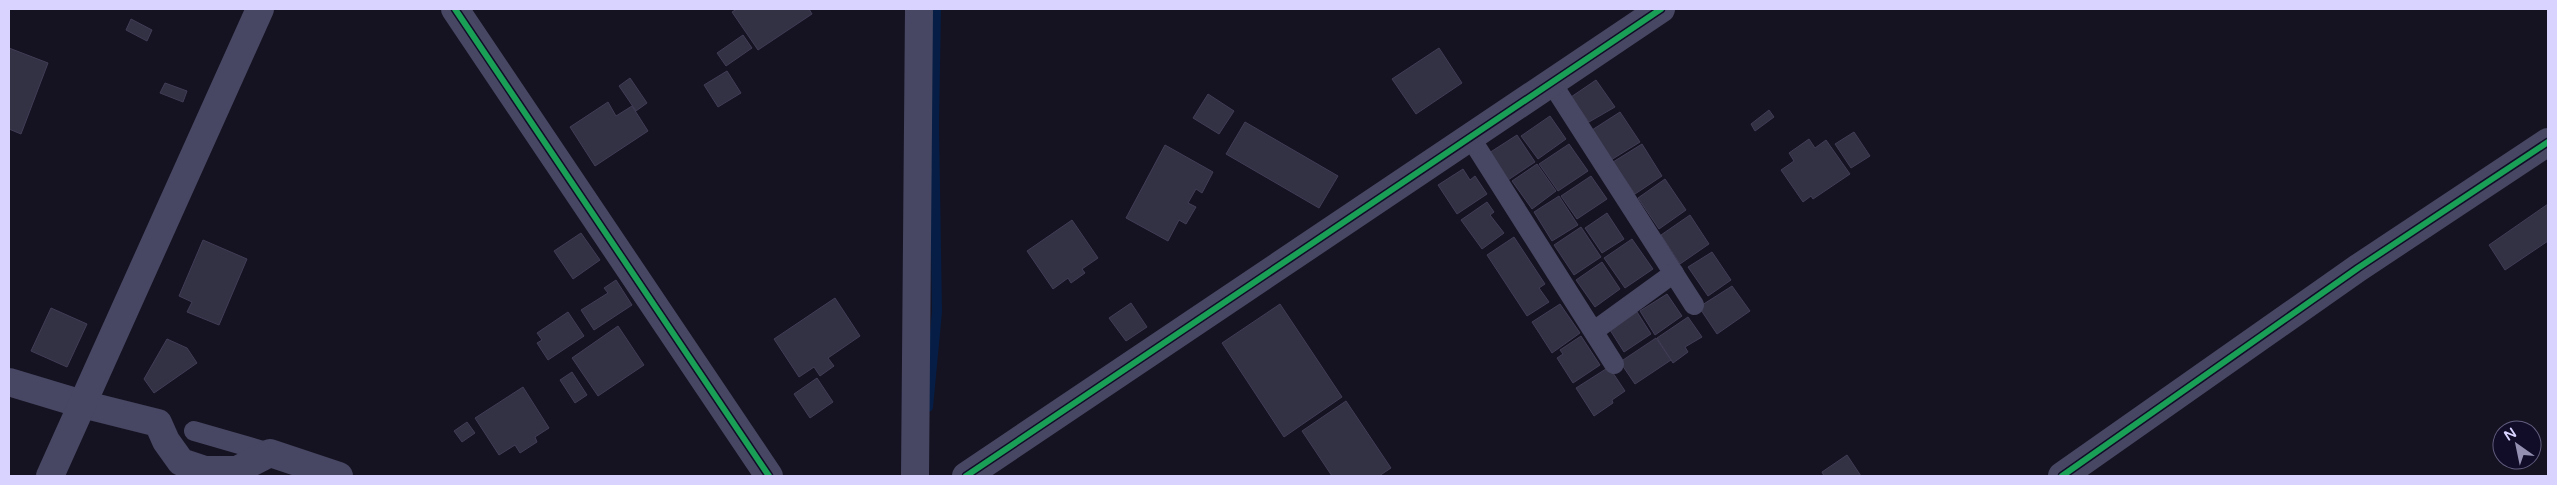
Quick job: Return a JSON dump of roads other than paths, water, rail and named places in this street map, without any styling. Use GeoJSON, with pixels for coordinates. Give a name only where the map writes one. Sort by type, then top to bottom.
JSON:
{"type":"FeatureCollection","features":[{"type":"Feature","properties":{"kind":"street"},"geometry":{"type":"LineString","coordinates":[[50,476],[260,9]]}},
{"type":"Feature","properties":{"kind":"street"},"geometry":{"type":"LineString","coordinates":[[455,9],[769,476]]}},
{"type":"Feature","properties":{"kind":"street"},"geometry":{"type":"LineString","coordinates":[[915,476],[919,9]]}},
{"type":"Feature","properties":{"kind":"street"},"geometry":{"type":"LineString","coordinates":[[966,476],[1661,9]]}},
{"type":"Feature","properties":{"kind":"street"},"geometry":{"type":"LineString","coordinates":[[2062,476],[2358,268],[2548,142]]}},
{"type":"Feature","properties":{"kind":"street"},"geometry":{"type":"LineString","coordinates":[[9,382],[82,404],[158,423],[166,441],[182,462],[205,470],[237,470],[270,453],[339,476]]}},
{"type":"Feature","properties":{"kind":"lane"},"geometry":{"type":"LineString","coordinates":[[1551,82],[1694,305]]}},
{"type":"Feature","properties":{"kind":"lane"},"geometry":{"type":"LineString","coordinates":[[1470,137],[1614,364]]}},
{"type":"Feature","properties":{"kind":"lane"},"geometry":{"type":"LineString","coordinates":[[1594,331],[1674,273]]}},
{"type":"Feature","properties":{"kind":"lane"},"geometry":{"type":"LineString","coordinates":[[194,431],[270,453]]}},
{"type":"Feature","properties":{"kind":"waterway"},"geometry":{"type":"LineString","coordinates":[[928,407],[937,312],[934,126],[936,9]]}}]}
